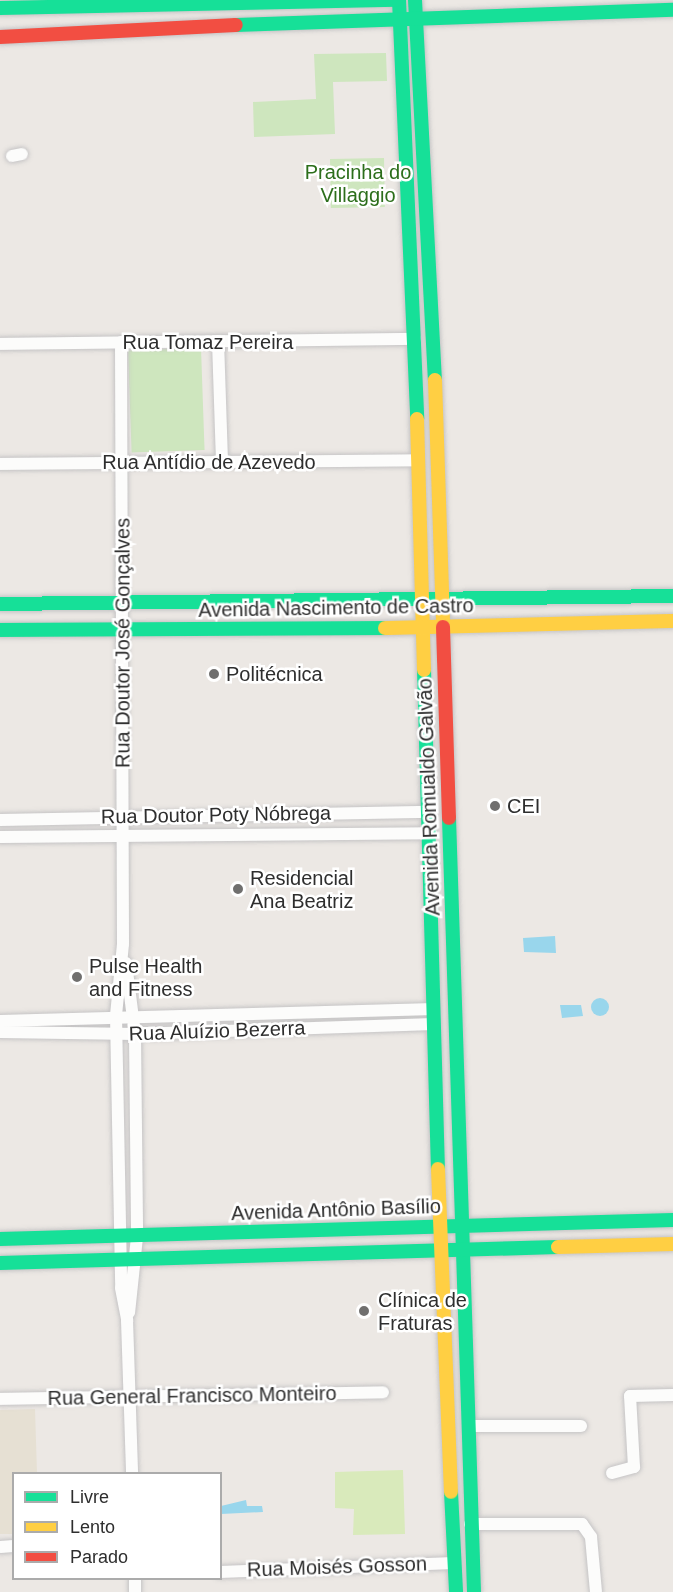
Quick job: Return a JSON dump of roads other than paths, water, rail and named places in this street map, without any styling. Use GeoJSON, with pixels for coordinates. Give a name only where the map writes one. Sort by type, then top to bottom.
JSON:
{"type":"FeatureCollection","features":[{"type":"Feature","properties":{"kind":"main road"},"geometry":{"type":"LineString","coordinates":[[0,8],[87,4],[398,0]]}},
{"type":"Feature","properties":{"kind":"main road","name":"Avenida Romualdo Galvão"},"geometry":{"type":"LineString","coordinates":[[398,0],[415,339],[421,599],[431,812],[439,1225],[456,1592]]}},
{"type":"Feature","properties":{"kind":"main road","name":"Avenida Romualdo Galvão"},"geometry":{"type":"LineString","coordinates":[[415,0],[434,338],[461,1251],[474,1592]]}},
{"type":"Feature","properties":{"kind":"main road"},"geometry":{"type":"LineString","coordinates":[[0,37],[400,20],[415,16],[673,10]]}},
{"type":"Feature","properties":{"kind":"main road"},"geometry":{"type":"LineString","coordinates":[[560,624],[619,597]]}},
{"type":"Feature","properties":{"kind":"main road","name":"Avenida Nascimento de Castro"},"geometry":{"type":"LineString","coordinates":[[0,604],[670,597]]}},
{"type":"Feature","properties":{"kind":"main road","name":"Avenida Nascimento de Castro"},"geometry":{"type":"LineString","coordinates":[[0,630],[443,628],[673,621]]}},
{"type":"Feature","properties":{"kind":"main road","name":"Avenida Antônio Basílio"},"geometry":{"type":"LineString","coordinates":[[0,1239],[137,1237],[461,1224],[673,1220]]}},
{"type":"Feature","properties":{"kind":"main road"},"geometry":{"type":"LineString","coordinates":[[309,1230],[334,1253]]}},
{"type":"Feature","properties":{"kind":"main road"},"geometry":{"type":"LineString","coordinates":[[0,1256],[31,1239]]}},
{"type":"Feature","properties":{"kind":"main road"},"geometry":{"type":"LineString","coordinates":[[0,1263],[673,1244]]}},
{"type":"Feature","properties":{"kind":"street","name":"Rua Tomaz Pereira"},"geometry":{"type":"LineString","coordinates":[[0,344],[415,339]]}},
{"type":"Feature","properties":{"kind":"street"},"geometry":{"type":"LineString","coordinates":[[218,341],[222,461]]}},
{"type":"Feature","properties":{"kind":"street","name":"Rua Doutor José Gonçalves"},"geometry":{"type":"LineString","coordinates":[[121,342],[123,944],[116,1034],[120,1260],[127,1320],[132,1472]]}},
{"type":"Feature","properties":{"kind":"street","name":"Rua Antídio de Azevedo"},"geometry":{"type":"LineString","coordinates":[[0,465],[418,460]]}},
{"type":"Feature","properties":{"kind":"street","name":"Rua Doutor Poty Nóbrega"},"geometry":{"type":"LineString","coordinates":[[0,820],[431,812]]}},
{"type":"Feature","properties":{"kind":"street"},"geometry":{"type":"LineString","coordinates":[[39,820],[39,837]]}},
{"type":"Feature","properties":{"kind":"street","name":"Rua Doutor Poty Nóbrega"},"geometry":{"type":"LineString","coordinates":[[0,837],[431,833]]}},
{"type":"Feature","properties":{"kind":"street","name":"Rua Doutor José Gonçalves"},"geometry":{"type":"LineString","coordinates":[[123,944],[135,1034],[137,1237],[127,1320]]}},
{"type":"Feature","properties":{"kind":"street","name":"Rua Aluízio Bezerra"},"geometry":{"type":"LineString","coordinates":[[0,1032],[22,1025],[116,1016],[434,1009]]}},
{"type":"Feature","properties":{"kind":"street","name":"Rua Aluízio Bezerra"},"geometry":{"type":"LineString","coordinates":[[0,1021],[116,1034],[434,1024]]}},
{"type":"Feature","properties":{"kind":"street"},"geometry":{"type":"LineString","coordinates":[[118,1079],[135,1078]]}},
{"type":"Feature","properties":{"kind":"street","name":"Rua General Francisco Monteiro"},"geometry":{"type":"LineString","coordinates":[[0,1399],[384,1392]]}},
{"type":"Feature","properties":{"kind":"street"},"geometry":{"type":"LineString","coordinates":[[612,1473],[634,1467],[630,1396],[673,1395]]}},
{"type":"Feature","properties":{"kind":"street"},"geometry":{"type":"LineString","coordinates":[[468,1425],[581,1426]]}},
{"type":"Feature","properties":{"kind":"street"},"geometry":{"type":"LineString","coordinates":[[470,1524],[582,1524],[591,1537],[596,1592]]}},
{"type":"Feature","properties":{"kind":"street","name":"Rua Moisés Gosson"},"geometry":{"type":"LineString","coordinates":[[222,1572],[454,1563]]}},
{"type":"Feature","properties":{"kind":"water"},"geometry":{"type":"Polygon","coordinates":[[[555,936],[556,953],[524,952],[523,938],[555,936]]]}},
{"type":"Feature","properties":{"kind":"water"},"geometry":{"type":"Polygon","coordinates":[[[600,998],[606,1001],[609,1007],[606,1013],[600,1016],[594,1013],[591,1007],[594,1001],[600,998]]]}},
{"type":"Feature","properties":{"kind":"water"},"geometry":{"type":"Polygon","coordinates":[[[560,1005],[581,1005],[583,1016],[562,1018],[560,1005]]]}},
{"type":"Feature","properties":{"kind":"water"},"geometry":{"type":"Polygon","coordinates":[[[246,1500],[247,1506],[262,1506],[263,1512],[222,1514],[222,1506],[246,1500]]]}},
{"type":"Feature","properties":{"kind":"place","name":"Politécnica"},"geometry":{"type":"Point","coordinates":[214,674]}},
{"type":"Feature","properties":{"kind":"place","name":"CEI"},"geometry":{"type":"Point","coordinates":[495,806]}},
{"type":"Feature","properties":{"kind":"place","name":"Residencial Ana Beatriz"},"geometry":{"type":"Point","coordinates":[238,889]}},
{"type":"Feature","properties":{"kind":"place","name":"Pulse Health and Fitness"},"geometry":{"type":"Point","coordinates":[77,977]}},
{"type":"Feature","properties":{"kind":"place","name":"Clínica de Fraturas"},"geometry":{"type":"Point","coordinates":[364,1311]}},
{"type":"Feature","properties":{"kind":"park label","name":"Pracinha do Villaggio"},"geometry":{"type":"Point","coordinates":[358,184]}}]}
